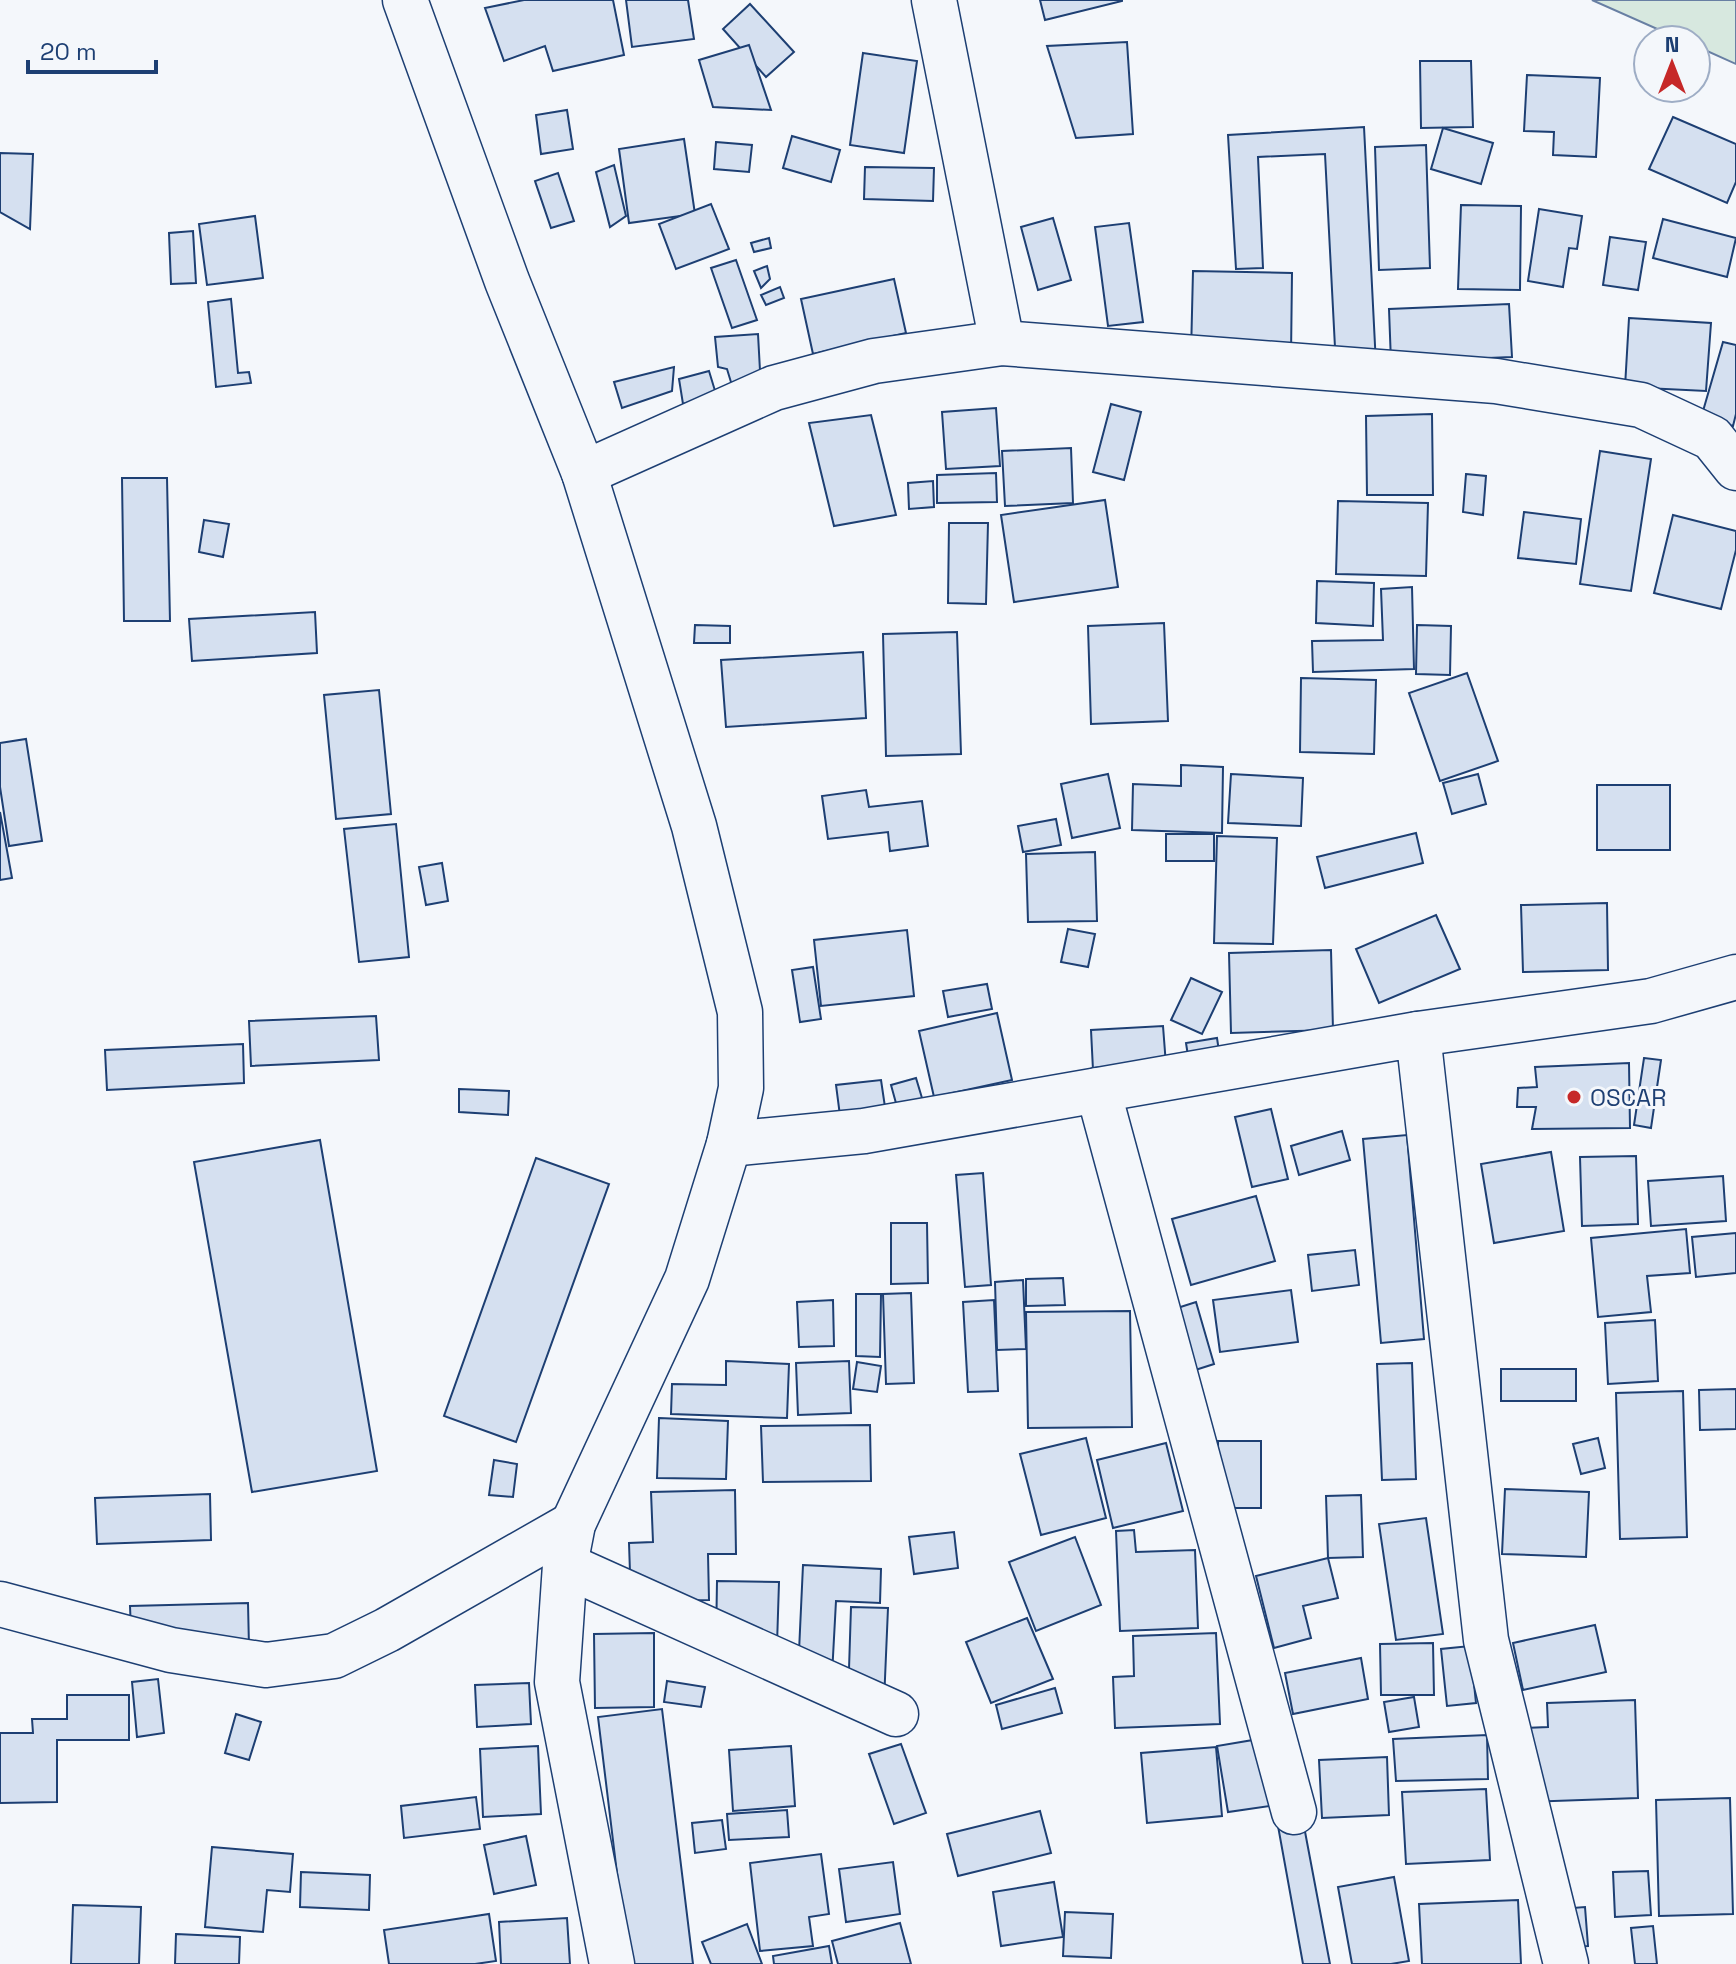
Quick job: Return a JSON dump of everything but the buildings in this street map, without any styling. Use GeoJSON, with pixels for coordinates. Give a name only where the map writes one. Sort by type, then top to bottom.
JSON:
{"type":"FeatureCollection","features":[{"type":"Feature","properties":{"kind":"street"},"geometry":{"type":"LineString","coordinates":[[405,0],[507,281],[584,473],[694,826],[740,1012],[741,1088],[729,1144],[687,1279],[569,1544],[557,1682],[612,1964]]}},
{"type":"Feature","properties":{"kind":"street"},"geometry":{"type":"LineString","coordinates":[[934,0],[1002,343]]}},
{"type":"Feature","properties":{"kind":"street"},"geometry":{"type":"LineString","coordinates":[[584,473],[774,388],[874,361],[1002,343],[1496,381],[1641,405],[1712,438],[1736,468]]}},
{"type":"Feature","properties":{"kind":"street"},"geometry":{"type":"LineString","coordinates":[[729,1144],[864,1131],[1418,1034],[1651,1001],[1735,985]]}},
{"type":"Feature","properties":{"kind":"street"},"geometry":{"type":"LineString","coordinates":[[1418,1034],[1486,1640],[1566,1964]]}},
{"type":"Feature","properties":{"kind":"street"},"geometry":{"type":"LineString","coordinates":[[1098,1090],[1294,1812]]}},
{"type":"Feature","properties":{"kind":"street"},"geometry":{"type":"LineString","coordinates":[[0,1604],[171,1650],[266,1665],[334,1656],[569,1544]]}},
{"type":"Feature","properties":{"kind":"street"},"geometry":{"type":"LineString","coordinates":[[569,1544],[896,1714]]}},
{"type":"Feature","properties":{"kind":"shaded area"},"geometry":{"type":"Polygon","coordinates":[[[1592,0],[1736,0],[1736,64],[1712,53],[1712,24],[1646,24],[1592,0]]]}},
{"type":"Feature","properties":{"kind":"place","name":"OSCAR"},"geometry":{"type":"Point","coordinates":[1574,1097]}}]}
